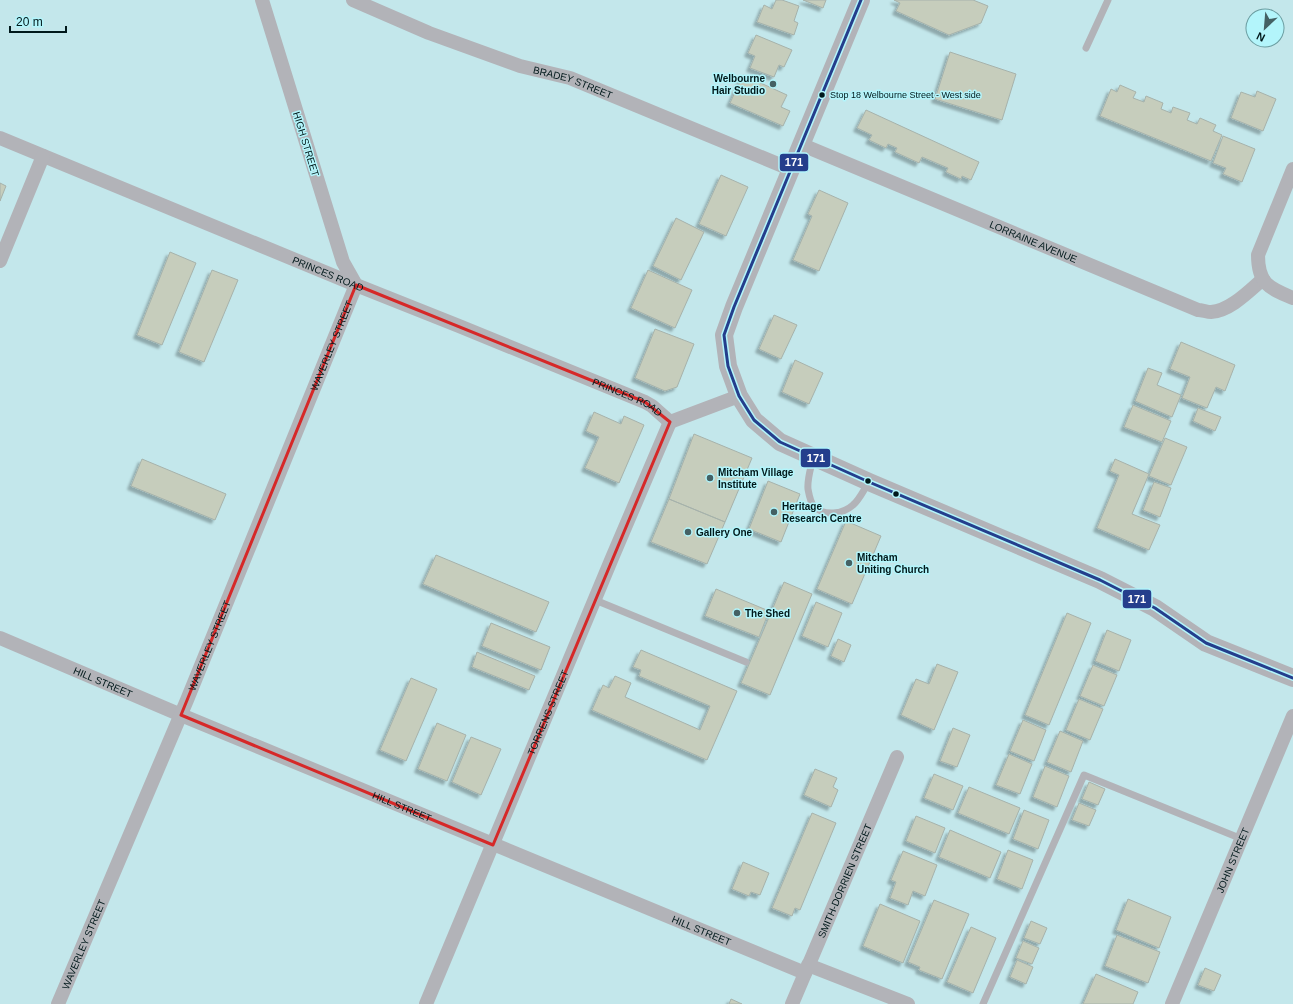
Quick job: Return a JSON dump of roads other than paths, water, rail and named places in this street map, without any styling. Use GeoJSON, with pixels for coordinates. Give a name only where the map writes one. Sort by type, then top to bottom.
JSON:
{"type":"FeatureCollection","features":[{"type":"Feature","properties":{"kind":"street","name":"HIGH STREET"},"geometry":{"type":"LineString","coordinates":[[262,0],[343,262],[356,285]]}},
{"type":"Feature","properties":{"kind":"street","name":"BRADEY STREET"},"geometry":{"type":"LineString","coordinates":[[353,0],[429,33],[520,66],[570,78],[790,169]]}},
{"type":"Feature","properties":{"kind":"street"},"geometry":{"type":"LineString","coordinates":[[861,0],[800,144],[724,335],[728,366],[739,396],[754,420],[780,442],[1100,580],[1155,608],[1206,643],[1293,678]]}},
{"type":"Feature","properties":{"kind":"street","name":"PRINCES ROAD"},"geometry":{"type":"LineString","coordinates":[[0,138],[645,402],[652,406],[670,422],[739,396]]}},
{"type":"Feature","properties":{"kind":"street","name":"LORRAINE AVENUE"},"geometry":{"type":"LineString","coordinates":[[800,144],[1198,310],[1211,312],[1223,309],[1240,298],[1263,279]]}},
{"type":"Feature","properties":{"kind":"street"},"geometry":{"type":"LineString","coordinates":[[0,261],[43,156]]}},
{"type":"Feature","properties":{"kind":"street"},"geometry":{"type":"LineString","coordinates":[[1293,169],[1258,255],[1258,267],[1263,279],[1270,288],[1293,298]]}},
{"type":"Feature","properties":{"kind":"street","name":"WAVERLEY STREET"},"geometry":{"type":"LineString","coordinates":[[58,1004],[181,715],[356,285]]}},
{"type":"Feature","properties":{"kind":"street","name":"TORRENS STREET"},"geometry":{"type":"LineString","coordinates":[[426,1004],[670,422]]}},
{"type":"Feature","properties":{"kind":"street","name":"HILL STREET"},"geometry":{"type":"LineString","coordinates":[[0,638],[493,845],[807,969],[908,1004]]}},
{"type":"Feature","properties":{"kind":"street","name":"JOHN STREET"},"geometry":{"type":"LineString","coordinates":[[1172,1004],[1293,716]]}},
{"type":"Feature","properties":{"kind":"street","name":"SMITH-DORRIEN STREET"},"geometry":{"type":"LineString","coordinates":[[792,1004],[897,756]]}},
{"type":"Feature","properties":{"kind":"lane"},"geometry":{"type":"LineString","coordinates":[[1086,48],[1108,0]]}},
{"type":"Feature","properties":{"kind":"lane"},"geometry":{"type":"LineString","coordinates":[[814,457],[808,487],[813,506],[822,511],[829,514],[840,513],[847,509],[854,504],[870,482]]}},
{"type":"Feature","properties":{"kind":"lane"},"geometry":{"type":"LineString","coordinates":[[595,600],[746,662]]}},
{"type":"Feature","properties":{"kind":"lane"},"geometry":{"type":"LineString","coordinates":[[983,1004],[1084,775],[1242,839]]}},
{"type":"Feature","properties":{"kind":"place","name":"Welbourne Hair Studio"},"geometry":{"type":"Point","coordinates":[773,84]}},
{"type":"Feature","properties":{"kind":"place","name":"Stop 18 Welbourne Street - West side"},"geometry":{"type":"Point","coordinates":[822,95]}},
{"type":"Feature","properties":{"kind":"place","name":"Mitcham Village Institute"},"geometry":{"type":"Point","coordinates":[710,478]}},
{"type":"Feature","properties":{"kind":"place","name":"Heritage Research Centre"},"geometry":{"type":"Point","coordinates":[774,512]}},
{"type":"Feature","properties":{"kind":"place","name":"Gallery One"},"geometry":{"type":"Point","coordinates":[688,532]}},
{"type":"Feature","properties":{"kind":"place","name":"Mitcham Uniting Church"},"geometry":{"type":"Point","coordinates":[849,563]}},
{"type":"Feature","properties":{"kind":"place","name":"The Shed"},"geometry":{"type":"Point","coordinates":[737,613]}}]}
